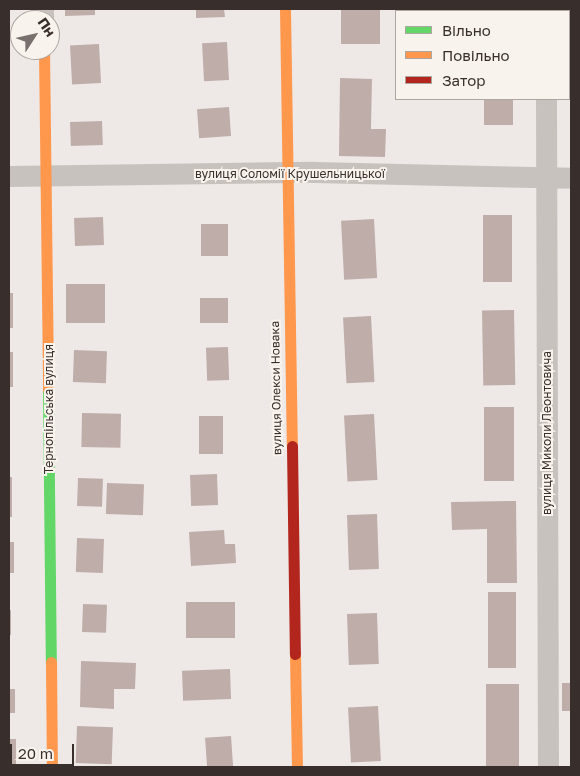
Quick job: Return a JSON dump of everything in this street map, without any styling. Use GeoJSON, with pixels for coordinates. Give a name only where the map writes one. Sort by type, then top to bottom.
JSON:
{"type":"FeatureCollection","features":[{"type":"Feature","properties":{"kind":"main road","name":"вулиця Олекси Новака"},"geometry":{"type":"LineString","coordinates":[[285,9],[286,172],[297,767]]}},
{"type":"Feature","properties":{"kind":"main road","name":"Тернопільська вулиця"},"geometry":{"type":"LineString","coordinates":[[44,60],[47,174],[52,767]]}},
{"type":"Feature","properties":{"kind":"street","name":"вулиця Миколи Леонтовича"},"geometry":{"type":"LineString","coordinates":[[546,100],[548,767]]}},
{"type":"Feature","properties":{"kind":"street","name":"вулиця Соломії Крушельницької"},"geometry":{"type":"LineString","coordinates":[[9,176],[286,172],[571,178]]}},
{"type":"Feature","properties":{"kind":"building"},"geometry":{"type":"Polygon","coordinates":[[[65,9],[95,9],[95,15],[65,16],[65,9]]]}},
{"type":"Feature","properties":{"kind":"building"},"geometry":{"type":"Polygon","coordinates":[[[196,9],[224,9],[225,17],[196,18],[196,9]]]}},
{"type":"Feature","properties":{"kind":"building"},"geometry":{"type":"Polygon","coordinates":[[[341,9],[380,9],[380,44],[341,44],[341,9]]]}},
{"type":"Feature","properties":{"kind":"building"},"geometry":{"type":"Polygon","coordinates":[[[482,9],[512,9],[512,10],[482,9]]]}},
{"type":"Feature","properties":{"kind":"building"},"geometry":{"type":"Polygon","coordinates":[[[227,42],[229,80],[204,81],[202,43],[227,42]]]}},
{"type":"Feature","properties":{"kind":"building"},"geometry":{"type":"Polygon","coordinates":[[[99,44],[101,83],[72,84],[70,46],[99,44]]]}},
{"type":"Feature","properties":{"kind":"building"},"geometry":{"type":"Polygon","coordinates":[[[340,78],[372,79],[371,129],[386,129],[385,157],[339,156],[340,78]]]}},
{"type":"Feature","properties":{"kind":"building"},"geometry":{"type":"Polygon","coordinates":[[[484,100],[513,100],[513,125],[484,125],[484,100]]]}},
{"type":"Feature","properties":{"kind":"building"},"geometry":{"type":"Polygon","coordinates":[[[229,107],[231,136],[199,138],[197,109],[229,107]]]}},
{"type":"Feature","properties":{"kind":"building"},"geometry":{"type":"Polygon","coordinates":[[[102,121],[103,145],[71,146],[70,122],[102,121]]]}},
{"type":"Feature","properties":{"kind":"building"},"geometry":{"type":"Polygon","coordinates":[[[483,215],[512,215],[512,282],[483,282],[483,215]]]}},
{"type":"Feature","properties":{"kind":"building"},"geometry":{"type":"Polygon","coordinates":[[[103,217],[104,245],[75,246],[74,218],[103,217]]]}},
{"type":"Feature","properties":{"kind":"building"},"geometry":{"type":"Polygon","coordinates":[[[374,219],[377,278],[344,280],[341,221],[374,219]]]}},
{"type":"Feature","properties":{"kind":"building"},"geometry":{"type":"Polygon","coordinates":[[[201,224],[228,224],[228,256],[201,256],[201,224]]]}},
{"type":"Feature","properties":{"kind":"building"},"geometry":{"type":"Polygon","coordinates":[[[66,284],[105,284],[105,323],[66,323],[66,284]]]}},
{"type":"Feature","properties":{"kind":"building"},"geometry":{"type":"Polygon","coordinates":[[[9,293],[13,293],[13,328],[9,328],[9,293]]]}},
{"type":"Feature","properties":{"kind":"building"},"geometry":{"type":"Polygon","coordinates":[[[200,298],[228,298],[228,323],[200,323],[200,298]]]}},
{"type":"Feature","properties":{"kind":"building"},"geometry":{"type":"Polygon","coordinates":[[[514,310],[515,385],[483,386],[482,311],[514,310]]]}},
{"type":"Feature","properties":{"kind":"building"},"geometry":{"type":"Polygon","coordinates":[[[371,316],[374,382],[346,383],[343,317],[371,316]]]}},
{"type":"Feature","properties":{"kind":"building"},"geometry":{"type":"Polygon","coordinates":[[[228,347],[229,380],[207,381],[206,348],[228,347]]]}},
{"type":"Feature","properties":{"kind":"building"},"geometry":{"type":"Polygon","coordinates":[[[74,350],[107,351],[106,383],[73,382],[74,350]]]}},
{"type":"Feature","properties":{"kind":"building"},"geometry":{"type":"Polygon","coordinates":[[[9,352],[13,352],[13,387],[9,387],[9,352]]]}},
{"type":"Feature","properties":{"kind":"building"},"geometry":{"type":"Polygon","coordinates":[[[484,407],[514,407],[514,481],[484,481],[484,407]]]}},
{"type":"Feature","properties":{"kind":"building"},"geometry":{"type":"Polygon","coordinates":[[[82,413],[121,414],[120,448],[81,447],[82,413]]]}},
{"type":"Feature","properties":{"kind":"building"},"geometry":{"type":"Polygon","coordinates":[[[374,414],[377,480],[347,481],[344,416],[374,414]]]}},
{"type":"Feature","properties":{"kind":"building"},"geometry":{"type":"Polygon","coordinates":[[[199,416],[223,416],[223,454],[199,454],[199,416]]]}},
{"type":"Feature","properties":{"kind":"building"},"geometry":{"type":"Polygon","coordinates":[[[217,474],[218,505],[191,506],[190,475],[217,474]]]}},
{"type":"Feature","properties":{"kind":"building"},"geometry":{"type":"Polygon","coordinates":[[[9,477],[12,477],[12,517],[9,517],[9,477]]]}},
{"type":"Feature","properties":{"kind":"building"},"geometry":{"type":"Polygon","coordinates":[[[78,478],[103,479],[102,507],[77,506],[78,478]]]}},
{"type":"Feature","properties":{"kind":"building"},"geometry":{"type":"Polygon","coordinates":[[[107,483],[144,484],[143,515],[106,514],[107,483]]]}},
{"type":"Feature","properties":{"kind":"building"},"geometry":{"type":"Polygon","coordinates":[[[516,501],[517,583],[487,583],[487,529],[452,530],[451,502],[516,501]]]}},
{"type":"Feature","properties":{"kind":"building"},"geometry":{"type":"Polygon","coordinates":[[[377,514],[379,569],[349,570],[347,515],[377,514]]]}},
{"type":"Feature","properties":{"kind":"building"},"geometry":{"type":"Polygon","coordinates":[[[224,530],[225,544],[235,544],[236,563],[191,566],[189,532],[224,530]]]}},
{"type":"Feature","properties":{"kind":"building"},"geometry":{"type":"Polygon","coordinates":[[[77,538],[104,539],[103,573],[76,572],[77,538]]]}},
{"type":"Feature","properties":{"kind":"building"},"geometry":{"type":"Polygon","coordinates":[[[9,542],[14,542],[14,573],[9,573],[9,542]]]}},
{"type":"Feature","properties":{"kind":"building"},"geometry":{"type":"Polygon","coordinates":[[[488,592],[516,592],[516,668],[488,668],[488,592]]]}},
{"type":"Feature","properties":{"kind":"building"},"geometry":{"type":"Polygon","coordinates":[[[186,602],[235,602],[235,638],[186,638],[186,602]]]}},
{"type":"Feature","properties":{"kind":"building"},"geometry":{"type":"Polygon","coordinates":[[[83,604],[107,605],[106,633],[82,632],[83,604]]]}},
{"type":"Feature","properties":{"kind":"building"},"geometry":{"type":"Polygon","coordinates":[[[9,610],[11,610],[11,635],[9,635],[9,610]]]}},
{"type":"Feature","properties":{"kind":"building"},"geometry":{"type":"Polygon","coordinates":[[[377,613],[379,664],[349,665],[347,614],[377,613]]]}},
{"type":"Feature","properties":{"kind":"building"},"geometry":{"type":"Polygon","coordinates":[[[81,661],[136,663],[135,689],[114,689],[114,709],[80,707],[81,661]]]}},
{"type":"Feature","properties":{"kind":"building"},"geometry":{"type":"Polygon","coordinates":[[[230,669],[231,699],[183,701],[182,671],[230,669]]]}},
{"type":"Feature","properties":{"kind":"building"},"geometry":{"type":"Polygon","coordinates":[[[562,683],[571,683],[571,711],[562,711],[562,683]]]}},
{"type":"Feature","properties":{"kind":"building"},"geometry":{"type":"Polygon","coordinates":[[[486,684],[519,684],[519,767],[486,767],[486,684]]]}},
{"type":"Feature","properties":{"kind":"building"},"geometry":{"type":"Polygon","coordinates":[[[9,689],[15,689],[15,713],[9,713],[9,689]]]}},
{"type":"Feature","properties":{"kind":"building"},"geometry":{"type":"Polygon","coordinates":[[[378,706],[381,761],[351,762],[348,708],[378,706]]]}},
{"type":"Feature","properties":{"kind":"building"},"geometry":{"type":"Polygon","coordinates":[[[77,726],[113,727],[112,764],[76,763],[77,726]]]}},
{"type":"Feature","properties":{"kind":"building"},"geometry":{"type":"Polygon","coordinates":[[[231,736],[233,767],[207,767],[205,738],[231,736]]]}},
{"type":"Feature","properties":{"kind":"building"},"geometry":{"type":"Polygon","coordinates":[[[9,739],[16,739],[16,767],[9,767],[9,739]]]}},
{"type":"Feature","properties":{"kind":"traffic: fast"},"geometry":{"type":"LineString","coordinates":[[48,390],[51,662]]}},
{"type":"Feature","properties":{"kind":"traffic: slow"},"geometry":{"type":"LineString","coordinates":[[285,9],[292,446]]}},
{"type":"Feature","properties":{"kind":"traffic: slow"},"geometry":{"type":"LineString","coordinates":[[44,60],[48,390]]}},
{"type":"Feature","properties":{"kind":"traffic: slow"},"geometry":{"type":"LineString","coordinates":[[295,654],[297,767]]}},
{"type":"Feature","properties":{"kind":"traffic: slow"},"geometry":{"type":"LineString","coordinates":[[51,662],[52,767]]}},
{"type":"Feature","properties":{"kind":"traffic: jam"},"geometry":{"type":"LineString","coordinates":[[292,446],[295,654]]}}]}
